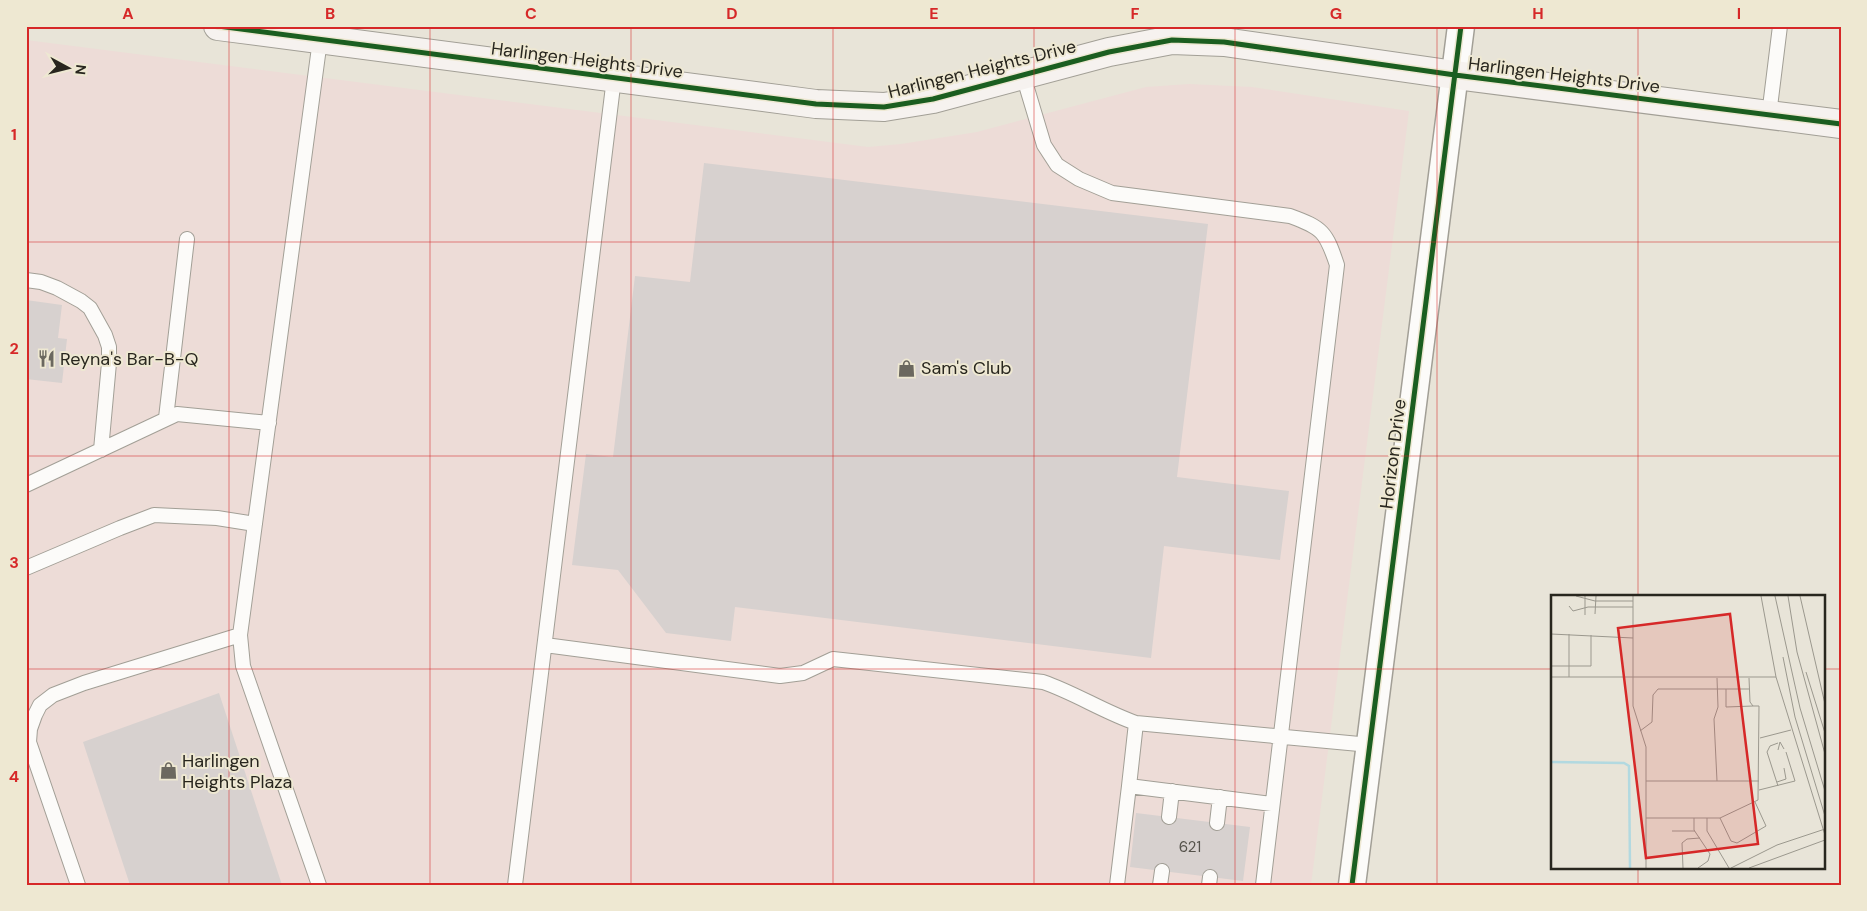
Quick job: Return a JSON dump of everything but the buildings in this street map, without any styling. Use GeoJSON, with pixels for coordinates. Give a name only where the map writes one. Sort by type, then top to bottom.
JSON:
{"type":"FeatureCollection","features":[{"type":"Feature","properties":{"kind":"street","name":"Harlingen Heights Drive"},"geometry":{"type":"LineString","coordinates":[[218,26],[816,104],[884,108],[933,99],[1110,52],[1172,40],[1224,42],[1454,75],[1841,124]]}},
{"type":"Feature","properties":{"kind":"street","name":"Horizon Drive"},"geometry":{"type":"LineString","coordinates":[[1352,885],[1461,26]]}},
{"type":"Feature","properties":{"kind":"lane"},"geometry":{"type":"LineString","coordinates":[[1769,115],[1780,26]]}},
{"type":"Feature","properties":{"kind":"lane"},"geometry":{"type":"LineString","coordinates":[[319,885],[243,666],[240,635],[320,40]]}},
{"type":"Feature","properties":{"kind":"lane"},"geometry":{"type":"LineString","coordinates":[[1023,75],[1044,145],[1057,165],[1079,179],[1112,193],[1290,216],[1312,224],[1328,239],[1337,265],[1263,885]]}},
{"type":"Feature","properties":{"kind":"lane"},"geometry":{"type":"LineString","coordinates":[[515,885],[614,78]]}},
{"type":"Feature","properties":{"kind":"lane"},"geometry":{"type":"LineString","coordinates":[[166,418],[187,239]]}},
{"type":"Feature","properties":{"kind":"lane"},"geometry":{"type":"LineString","coordinates":[[26,280],[41,282],[58,288],[80,301],[90,308],[105,334],[109,347],[109,363],[101,450]]}},
{"type":"Feature","properties":{"kind":"lane"},"geometry":{"type":"LineString","coordinates":[[26,486],[177,414],[269,423]]}},
{"type":"Feature","properties":{"kind":"lane"},"geometry":{"type":"LineString","coordinates":[[26,568],[154,515],[216,518],[255,524]]}},
{"type":"Feature","properties":{"kind":"lane"},"geometry":{"type":"LineString","coordinates":[[78,885],[29,742],[30,729],[40,705],[53,695],[84,683],[240,635]]}},
{"type":"Feature","properties":{"kind":"lane"},"geometry":{"type":"LineString","coordinates":[[545,646],[780,676],[803,673],[833,659],[1043,682],[1064,689],[1121,718],[1136,723],[1370,744]]}},
{"type":"Feature","properties":{"kind":"lane"},"geometry":{"type":"LineString","coordinates":[[1118,885],[1136,723]]}},
{"type":"Feature","properties":{"kind":"lane"},"geometry":{"type":"LineString","coordinates":[[1129,786],[1272,804]]}},
{"type":"Feature","properties":{"kind":"lane"},"geometry":{"type":"LineString","coordinates":[[1169,817],[1172,791]]}},
{"type":"Feature","properties":{"kind":"lane"},"geometry":{"type":"LineString","coordinates":[[1217,823],[1220,797]]}},
{"type":"Feature","properties":{"kind":"shaded area"},"geometry":{"type":"Polygon","coordinates":[[[26,40],[868,147],[901,144],[977,132],[1146,87],[1189,84],[1252,87],[1409,111],[1311,885],[26,885],[26,40]]]}},
{"type":"Feature","properties":{"kind":"cycle path"},"geometry":{"type":"LineString","coordinates":[[218,26],[816,104],[884,107],[933,99],[1109,52],[1172,40],[1224,42],[1455,75],[1841,124]]}},
{"type":"Feature","properties":{"kind":"cycle path"},"geometry":{"type":"LineString","coordinates":[[1352,885],[1461,26]]}},
{"type":"Feature","properties":{"kind":"place","name":"Reyna's Bar-B-Q"},"geometry":{"type":"Point","coordinates":[46,359]}},
{"type":"Feature","properties":{"kind":"place","name":"Sam's Club"},"geometry":{"type":"Point","coordinates":[907,368]}},
{"type":"Feature","properties":{"kind":"place","name":"Harlingen Heights Plaza"},"geometry":{"type":"Point","coordinates":[168,771]}}]}
